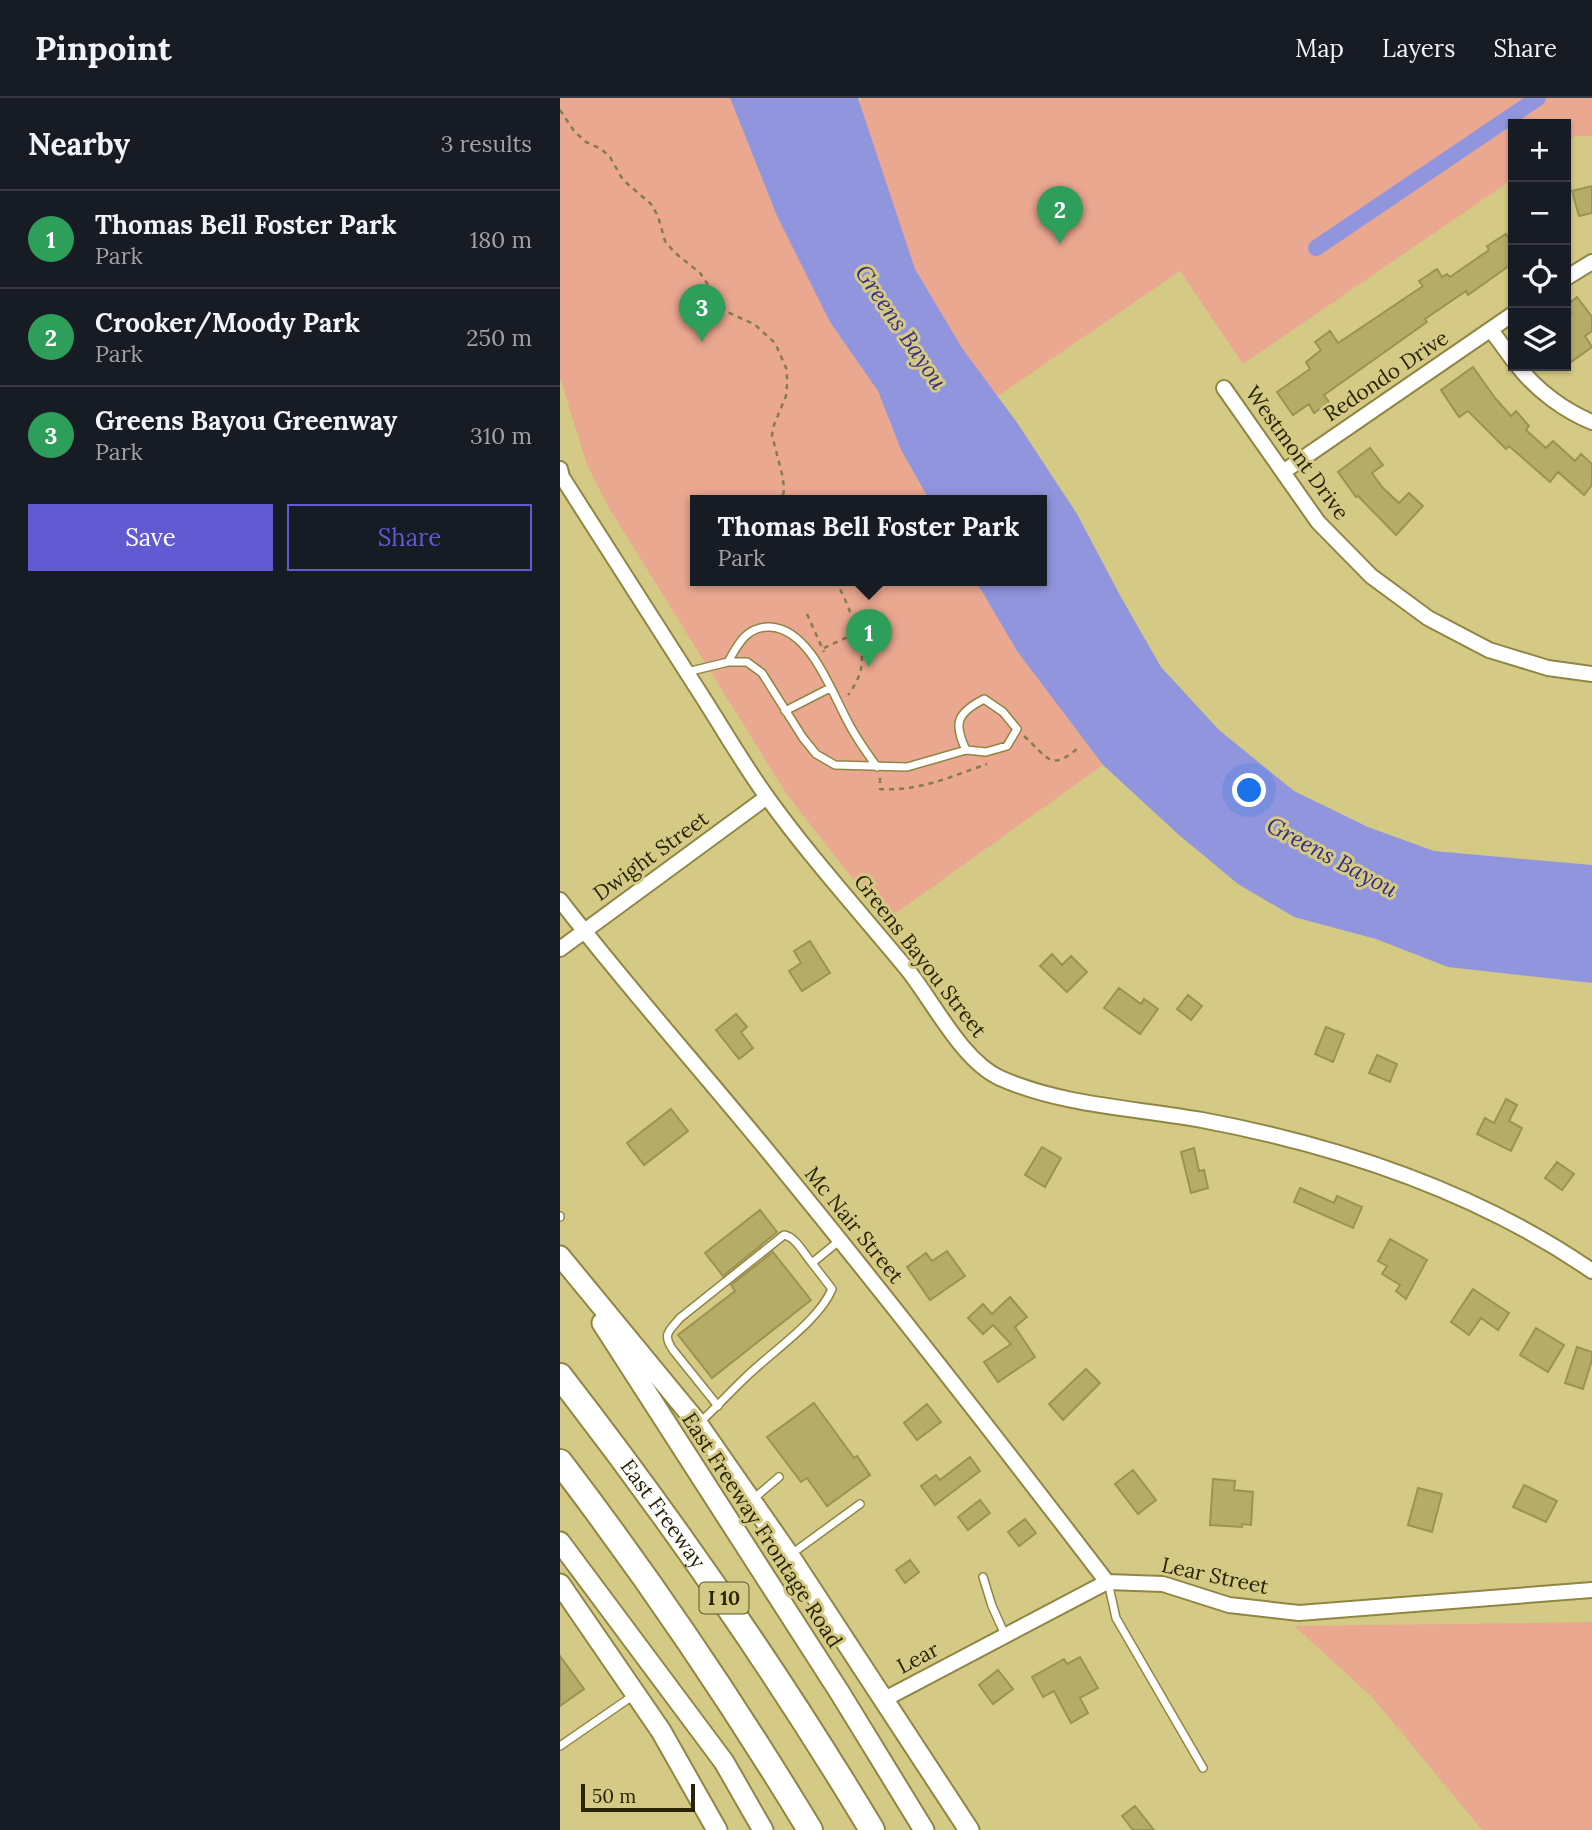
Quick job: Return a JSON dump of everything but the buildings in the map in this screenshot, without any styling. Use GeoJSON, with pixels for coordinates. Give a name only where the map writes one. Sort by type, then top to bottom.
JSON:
{"type":"FeatureCollection","features":[{"type":"Feature","properties":{"kind":"highway","name":"East Freeway"},"geometry":{"type":"LineString","coordinates":[[560,1376],[719,1591],[804,1718],[872,1830]]}},
{"type":"Feature","properties":{"kind":"highway","name":"I 10"},"geometry":{"type":"LineString","coordinates":[[560,1462],[647,1579],[705,1663],[761,1748],[810,1830]]}},
{"type":"Feature","properties":{"kind":"main road"},"geometry":{"type":"LineString","coordinates":[[560,1256],[698,1424],[789,1555],[969,1830]]}},
{"type":"Feature","properties":{"kind":"main road","name":"East Freeway Frontage Road"},"geometry":{"type":"LineString","coordinates":[[560,1256],[841,1693],[924,1830]]}},
{"type":"Feature","properties":{"kind":"main road"},"geometry":{"type":"LineString","coordinates":[[560,1542],[724,1762],[763,1830]]}},
{"type":"Feature","properties":{"kind":"main road"},"geometry":{"type":"LineString","coordinates":[[561,1586],[661,1731],[717,1830]]}},
{"type":"Feature","properties":{"kind":"street"},"geometry":{"type":"LineString","coordinates":[[1571,275],[1592,262]]}},
{"type":"Feature","properties":{"kind":"street","name":"Redondo Drive"},"geometry":{"type":"LineString","coordinates":[[1283,472],[1508,318]]}},
{"type":"Feature","properties":{"kind":"street"},"geometry":{"type":"LineString","coordinates":[[1491,330],[1508,352]]}},
{"type":"Feature","properties":{"kind":"street"},"geometry":{"type":"LineString","coordinates":[[1522,371],[1571,413],[1592,422]]}},
{"type":"Feature","properties":{"kind":"street","name":"Westmont Drive"},"geometry":{"type":"LineString","coordinates":[[1224,388],[1318,522],[1362,567],[1428,618],[1489,650],[1548,668],[1592,674]]}},
{"type":"Feature","properties":{"kind":"street","name":"Greens Bayou Street"},"geometry":{"type":"LineString","coordinates":[[560,469],[562,477],[767,797],[908,971],[965,1050],[996,1076],[1035,1091],[1289,1138],[1368,1160],[1466,1199],[1563,1251],[1592,1271]]}},
{"type":"Feature","properties":{"kind":"street","name":"Dwight Street"},"geometry":{"type":"LineString","coordinates":[[560,949],[767,797]]}},
{"type":"Feature","properties":{"kind":"street","name":"Mc Nair Street"},"geometry":{"type":"LineString","coordinates":[[560,900],[631,992],[710,1082],[839,1241],[1007,1451],[1107,1582]]}},
{"type":"Feature","properties":{"kind":"street","name":"Lear Street"},"geometry":{"type":"LineString","coordinates":[[972,1653],[1107,1582],[1163,1584],[1229,1605],[1299,1613],[1592,1590]]}},
{"type":"Feature","properties":{"kind":"street","name":"Lear"},"geometry":{"type":"LineString","coordinates":[[883,1700],[972,1653]]}},
{"type":"Feature","properties":{"kind":"lane"},"geometry":{"type":"LineString","coordinates":[[728,662],[740,640],[759,627],[780,628],[795,635],[804,644],[856,738],[879,770]]}},
{"type":"Feature","properties":{"kind":"lane"},"geometry":{"type":"LineString","coordinates":[[687,672],[728,662],[747,662],[762,673],[816,754],[835,765],[851,764],[879,770],[908,767],[966,750],[986,752],[1007,746],[1017,729],[1003,712],[984,699],[967,708],[959,721],[957,732],[966,750]]}},
{"type":"Feature","properties":{"kind":"lane"},"geometry":{"type":"LineString","coordinates":[[785,711],[830,688]]}},
{"type":"Feature","properties":{"kind":"lane"},"geometry":{"type":"LineString","coordinates":[[698,1424],[718,1406],[744,1378],[792,1336],[830,1295],[832,1289],[789,1236],[784,1235],[680,1318],[667,1333],[667,1341],[718,1406]]}},
{"type":"Feature","properties":{"kind":"lane"},"geometry":{"type":"LineString","coordinates":[[811,1263],[839,1241]]}},
{"type":"Feature","properties":{"kind":"lane"},"geometry":{"type":"LineString","coordinates":[[751,1500],[779,1477]]}},
{"type":"Feature","properties":{"kind":"lane"},"geometry":{"type":"LineString","coordinates":[[789,1555],[860,1504]]}},
{"type":"Feature","properties":{"kind":"lane"},"geometry":{"type":"LineString","coordinates":[[983,1577],[1005,1636]]}},
{"type":"Feature","properties":{"kind":"lane"},"geometry":{"type":"LineString","coordinates":[[1107,1582],[1116,1618],[1203,1768]]}},
{"type":"Feature","properties":{"kind":"lane"},"geometry":{"type":"LineString","coordinates":[[560,1746],[636,1694]]}},
{"type":"Feature","properties":{"kind":"path"},"geometry":{"type":"LineString","coordinates":[[560,110],[574,131],[610,157],[623,180],[651,204],[665,241],[700,273],[727,312],[754,324],[775,343],[787,370],[786,396],[772,435],[783,478],[783,495]]}},
{"type":"Feature","properties":{"kind":"path"},"geometry":{"type":"LineString","coordinates":[[838,586],[845,596],[863,657],[857,683],[846,696]]}},
{"type":"Feature","properties":{"kind":"path"},"geometry":{"type":"LineString","coordinates":[[823,649],[856,633]]}},
{"type":"Feature","properties":{"kind":"path"},"geometry":{"type":"LineString","coordinates":[[1020,743],[1024,735],[1052,761],[1058,762],[1066,759],[1079,747]]}},
{"type":"Feature","properties":{"kind":"path"},"geometry":{"type":"LineString","coordinates":[[879,770],[880,789],[892,790],[939,781],[990,763]]}},
{"type":"Feature","properties":{"kind":"shaded area"},"geometry":{"type":"Polygon","coordinates":[[[560,98],[730,98],[777,216],[830,321],[878,391],[901,450],[927,495],[690,495],[690,586],[979,586],[1017,651],[1103,765],[885,921],[786,793],[609,508],[587,465],[560,378],[560,98]]]}},
{"type":"Feature","properties":{"kind":"shaded area"},"geometry":{"type":"Polygon","coordinates":[[[862,98],[1592,98],[1592,136],[1576,136],[1571,140],[1571,119],[1508,119],[1508,182],[1243,364],[1180,271],[989,402],[921,296],[851,115],[862,98]]]}},
{"type":"Feature","properties":{"kind":"shaded area"},"geometry":{"type":"Polygon","coordinates":[[[1592,1622],[1592,1830],[1482,1830],[1372,1697],[1294,1626],[1592,1622]]]}},
{"type":"Feature","properties":{"kind":"water","name":"Greens Bayou"},"geometry":{"type":"Polygon","coordinates":[[[730,98],[858,98],[915,269],[962,348],[1018,424],[1077,514],[1161,667],[1219,730],[1294,791],[1368,827],[1434,851],[1592,865],[1592,983],[1448,967],[1376,939],[1294,917],[1238,884],[1179,835],[1103,765],[1017,651],[979,586],[1047,586],[1047,495],[927,495],[901,450],[878,391],[830,322],[777,216],[730,98]]]}},
{"type":"Feature","properties":{"kind":"waterway"},"geometry":{"type":"LineString","coordinates":[[1316,248],[1538,98]]}},
{"type":"Feature","properties":{"kind":"place","name":"Crooker/Moody Park"},"geometry":{"type":"Point","coordinates":[1060,244]}},
{"type":"Feature","properties":{"kind":"place","name":"Greens Bayou Greenway"},"geometry":{"type":"Point","coordinates":[702,342]}},
{"type":"Feature","properties":{"kind":"place","name":"Thomas Bell Foster Park"},"geometry":{"type":"Point","coordinates":[869,667]}}]}
